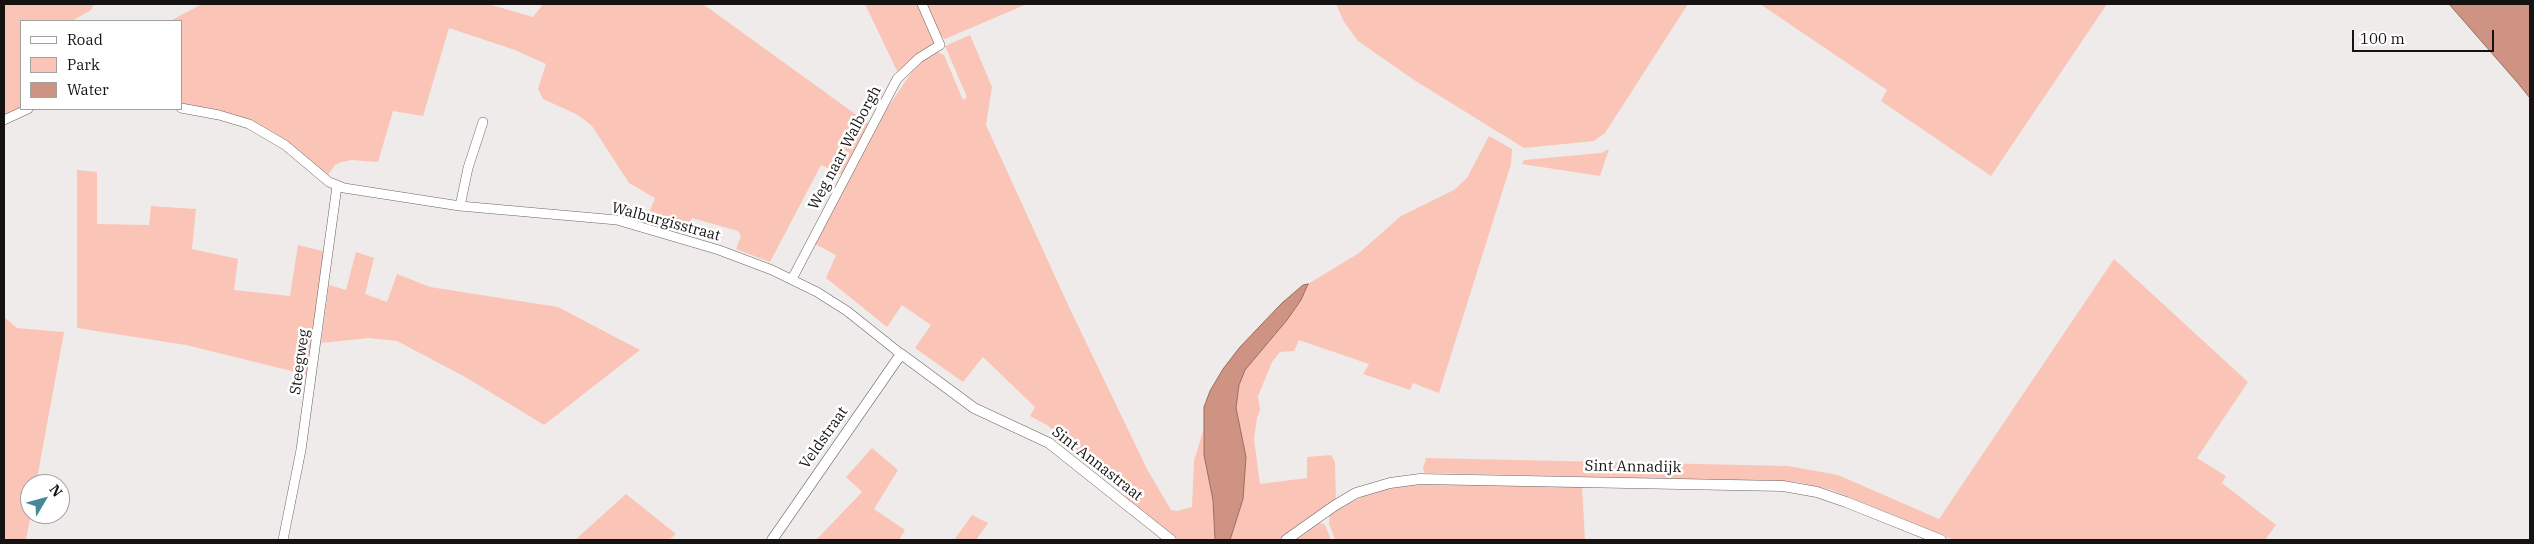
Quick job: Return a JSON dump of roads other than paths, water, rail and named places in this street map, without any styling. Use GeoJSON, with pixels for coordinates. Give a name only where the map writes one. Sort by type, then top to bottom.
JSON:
{"type":"FeatureCollection","features":[{"type":"Feature","properties":{"kind":"street","name":"Weg naar Walborgh"},"geometry":{"type":"LineString","coordinates":[[792,280],[897,79],[919,58],[940,45],[922,4]]}},
{"type":"Feature","properties":{"kind":"street"},"geometry":{"type":"LineString","coordinates":[[182,108],[220,114],[255,128],[285,145],[338,186]]}},
{"type":"Feature","properties":{"kind":"street"},"geometry":{"type":"LineString","coordinates":[[4,120],[26,110]]}},
{"type":"Feature","properties":{"kind":"street"},"geometry":{"type":"LineString","coordinates":[[460,206],[468,168],[483,122]]}},
{"type":"Feature","properties":{"kind":"street","name":"Walburgisstraat"},"geometry":{"type":"LineString","coordinates":[[338,186],[460,206],[617,220],[720,250],[792,280],[847,311],[901,354]]}},
{"type":"Feature","properties":{"kind":"street","name":"Steegweg"},"geometry":{"type":"LineString","coordinates":[[283,540],[301,450],[338,186]]}},
{"type":"Feature","properties":{"kind":"street","name":"Veldstraat"},"geometry":{"type":"LineString","coordinates":[[772,540],[901,354]]}},
{"type":"Feature","properties":{"kind":"street","name":"Sint Annastraat"},"geometry":{"type":"LineString","coordinates":[[901,354],[967,403],[1049,443],[1170,540]]}},
{"type":"Feature","properties":{"kind":"street","name":"Sint Annadijk"},"geometry":{"type":"LineString","coordinates":[[1286,540],[1345,499],[1396,481],[1420,479],[1763,485],[1796,488],[1846,502],[1941,540]]}},
{"type":"Feature","properties":{"kind":"water"},"geometry":{"type":"Polygon","coordinates":[[[2449,4],[2530,4],[2530,98],[2517,82],[2449,4]]]}},
{"type":"Feature","properties":{"kind":"water"},"geometry":{"type":"Polygon","coordinates":[[[1308,284],[1301,300],[1287,320],[1245,370],[1239,385],[1236,408],[1246,457],[1243,499],[1230,540],[1215,540],[1213,500],[1204,455],[1204,407],[1210,391],[1223,369],[1240,347],[1282,303],[1303,285],[1308,284]]]}}]}
